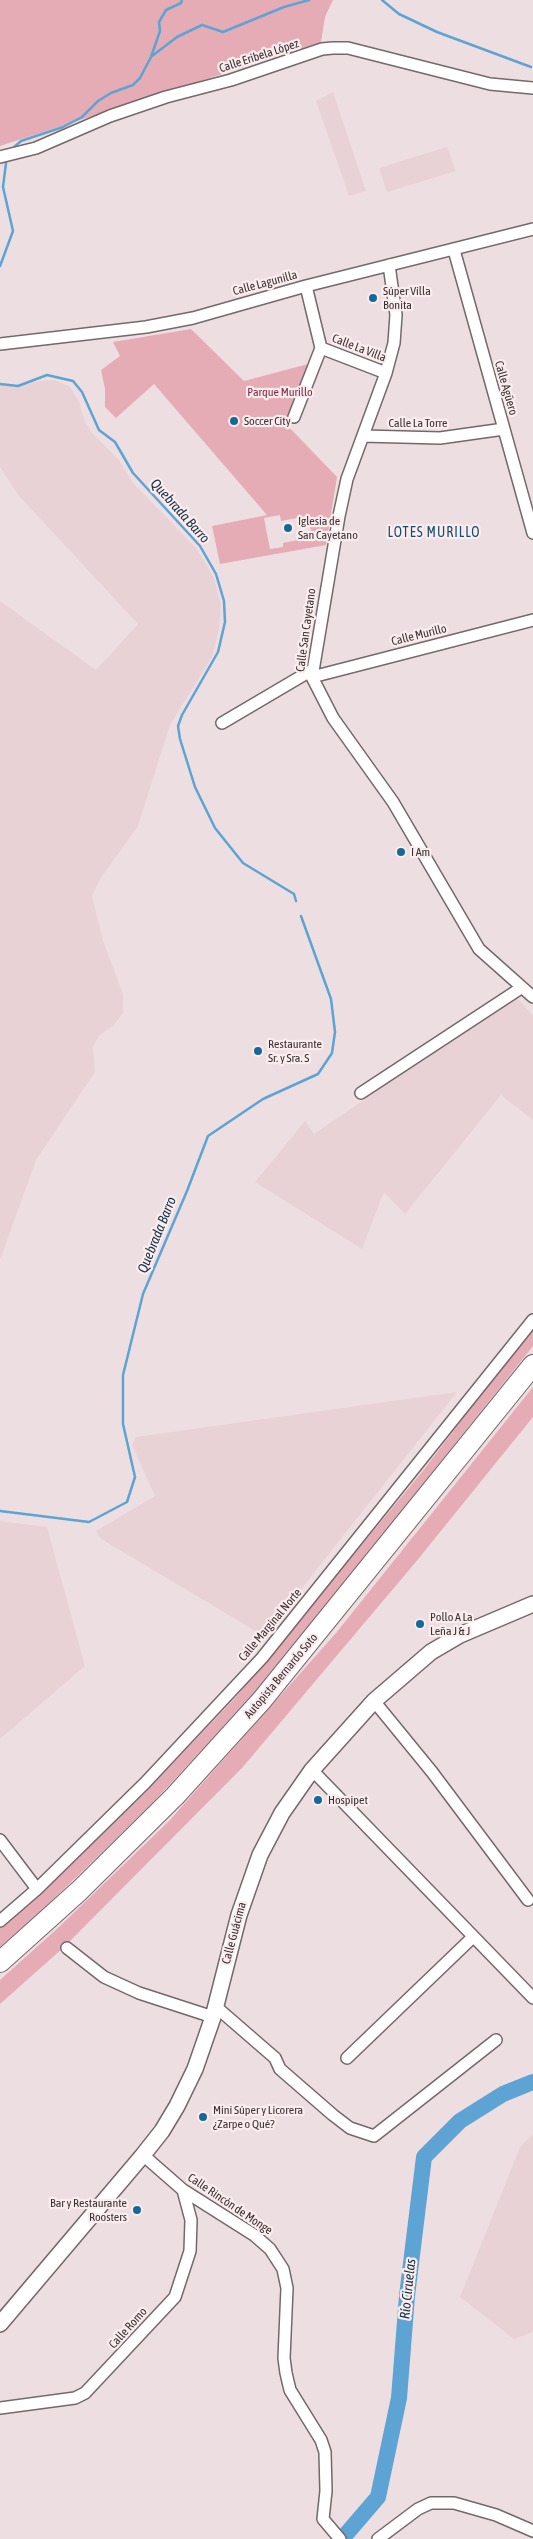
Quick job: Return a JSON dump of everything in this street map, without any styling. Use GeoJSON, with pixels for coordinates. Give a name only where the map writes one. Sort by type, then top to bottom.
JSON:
{"type":"FeatureCollection","features":[{"type":"Feature","properties":{"kind":"highway","name":"Autopista Bernardo Soto"},"geometry":{"type":"LineString","coordinates":[[0,1962],[79,1891],[168,1803],[262,1700],[533,1365]]}},
{"type":"Feature","properties":{"kind":"main road","name":"Calle Guácima"},"geometry":{"type":"LineString","coordinates":[[0,2324],[162,2131],[186,2088],[215,2008],[239,1915],[260,1855],[282,1813],[312,1770],[374,1701],[407,1672],[446,1642],[533,1604]]}},
{"type":"Feature","properties":{"kind":"street","name":"Calle Eribela López"},"geometry":{"type":"LineString","coordinates":[[0,158],[36,148],[129,110],[231,80],[322,49],[348,48],[490,84],[533,88]]}},
{"type":"Feature","properties":{"kind":"street","name":"Calle Lagunilla"},"geometry":{"type":"LineString","coordinates":[[0,344],[146,327],[193,318],[306,286],[533,229]]}},
{"type":"Feature","properties":{"kind":"street","name":"Calle Agüero"},"geometry":{"type":"LineString","coordinates":[[454,250],[533,533]]}},
{"type":"Feature","properties":{"kind":"street","name":"Calle San Cayetano"},"geometry":{"type":"LineString","coordinates":[[389,265],[396,315],[394,343],[386,374],[347,479],[312,674],[333,718],[393,802],[479,949],[533,997]]}},
{"type":"Feature","properties":{"kind":"street","name":"Calle La Villa"},"geometry":{"type":"LineString","coordinates":[[294,417],[321,348],[306,286]]}},
{"type":"Feature","properties":{"kind":"street","name":"Calle La Villa"},"geometry":{"type":"LineString","coordinates":[[321,348],[386,374]]}},
{"type":"Feature","properties":{"kind":"street","name":"Calle La Torre"},"geometry":{"type":"LineString","coordinates":[[363,436],[440,438],[504,429]]}},
{"type":"Feature","properties":{"kind":"street","name":"Calle Murillo"},"geometry":{"type":"LineString","coordinates":[[222,724],[312,674],[533,620]]}},
{"type":"Feature","properties":{"kind":"street"},"geometry":{"type":"LineString","coordinates":[[360,1094],[521,988]]}},
{"type":"Feature","properties":{"kind":"street","name":"Calle Marginal Norte"},"geometry":{"type":"LineString","coordinates":[[0,1921],[37,1888],[145,1783],[262,1658],[533,1320]]}},
{"type":"Feature","properties":{"kind":"street"},"geometry":{"type":"LineString","coordinates":[[374,1701],[432,1772],[528,1900]]}},
{"type":"Feature","properties":{"kind":"street"},"geometry":{"type":"LineString","coordinates":[[312,1770],[533,1998]]}},
{"type":"Feature","properties":{"kind":"street"},"geometry":{"type":"LineString","coordinates":[[0,1840],[37,1888]]}},
{"type":"Feature","properties":{"kind":"street"},"geometry":{"type":"LineString","coordinates":[[348,2058],[473,1937]]}},
{"type":"Feature","properties":{"kind":"street"},"geometry":{"type":"LineString","coordinates":[[67,1948],[104,1978],[139,1994],[215,2008],[275,2058],[280,2069],[333,2115],[350,2128],[374,2136],[496,2040]]}},
{"type":"Feature","properties":{"kind":"street","name":"Calle Rincón de Monge"},"geometry":{"type":"LineString","coordinates":[[143,2155],[183,2190],[254,2235],[270,2249],[284,2269],[287,2288],[284,2358],[286,2374],[290,2390],[321,2440],[325,2452],[326,2491],[323,2519],[337,2536]]}},
{"type":"Feature","properties":{"kind":"street","name":"Calle Romo"},"geometry":{"type":"LineString","coordinates":[[0,2408],[75,2398],[85,2393],[175,2297],[190,2251],[191,2220],[183,2190]]}},
{"type":"Feature","properties":{"kind":"street"},"geometry":{"type":"LineString","coordinates":[[378,2539],[431,2503],[454,2503],[496,2515],[533,2531]]}},
{"type":"Feature","properties":{"kind":"shaded area"},"geometry":{"type":"Polygon","coordinates":[[[333,92],[366,191],[349,196],[316,101],[333,92]]]}},
{"type":"Feature","properties":{"kind":"shaded area"},"geometry":{"type":"Polygon","coordinates":[[[447,147],[456,171],[387,192],[379,168],[447,147]]]}},
{"type":"Feature","properties":{"kind":"shaded area"},"geometry":{"type":"Polygon","coordinates":[[[55,380],[70,387],[79,401],[84,420],[93,434],[118,459],[134,484],[197,549],[214,578],[221,605],[219,629],[212,657],[170,725],[138,826],[100,879],[92,896],[103,941],[123,994],[123,1013],[114,1025],[99,1036],[93,1046],[95,1072],[36,1160],[0,1260],[0,601],[96,670],[138,624],[19,496],[0,467],[0,385],[19,387],[32,382],[55,380]]]}},
{"type":"Feature","properties":{"kind":"shaded area"},"geometry":{"type":"Polygon","coordinates":[[[516,996],[533,1016],[533,1120],[501,1095],[405,1214],[384,1192],[362,1249],[255,1182],[305,1121],[314,1134],[516,996]]]}},
{"type":"Feature","properties":{"kind":"shaded area"},"geometry":{"type":"Polygon","coordinates":[[[457,1392],[264,1636],[101,1539],[96,1531],[155,1496],[132,1445],[136,1437],[457,1392]]]}},
{"type":"Feature","properties":{"kind":"shaded area"},"geometry":{"type":"Polygon","coordinates":[[[0,1521],[47,1527],[85,1666],[0,1739],[0,1521]]]}},
{"type":"Feature","properties":{"kind":"shaded area"},"geometry":{"type":"Polygon","coordinates":[[[533,2134],[533,2332],[514,2339],[460,2297],[520,2147],[533,2134]]]}},
{"type":"Feature","properties":{"kind":"green space"},"geometry":{"type":"Polygon","coordinates":[[[0,0],[333,0],[325,17],[321,42],[0,146],[0,0]]]}},
{"type":"Feature","properties":{"kind":"green space","name":"Soccer City"},"geometry":{"type":"Polygon","coordinates":[[[191,329],[244,381],[308,364],[311,366],[286,424],[337,477],[326,545],[220,564],[212,526],[267,515],[154,384],[116,418],[105,407],[105,389],[101,370],[120,356],[113,342],[191,329]],[[280,515],[264,518],[270,549],[283,547],[283,543],[312,537],[308,516],[281,521],[280,515]]]}},
{"type":"Feature","properties":{"kind":"green space"},"geometry":{"type":"Polygon","coordinates":[[[533,1327],[533,1346],[269,1677],[148,1808],[0,1948],[0,1927],[143,1795],[236,1697],[422,1472],[533,1327]]]}},
{"type":"Feature","properties":{"kind":"green space"},"geometry":{"type":"Polygon","coordinates":[[[533,1387],[533,1417],[415,1563],[242,1768],[63,1948],[0,2004],[0,1980],[59,1927],[169,1821],[336,1633],[533,1387]]]}},
{"type":"Feature","properties":{"kind":"waterway","name":"Quebrada Barro"},"geometry":{"type":"LineString","coordinates":[[13,148],[21,141],[63,127],[82,117],[98,101],[111,93],[133,85],[140,78],[151,57],[160,31],[159,22],[166,10],[181,3],[182,0]]}},
{"type":"Feature","properties":{"kind":"waterway"},"geometry":{"type":"LineString","coordinates":[[152,56],[177,37],[202,25],[223,32],[284,7],[309,0]]}},
{"type":"Feature","properties":{"kind":"waterway"},"geometry":{"type":"LineString","coordinates":[[382,0],[399,14],[437,32],[531,67]]}},
{"type":"Feature","properties":{"kind":"waterway","name":"Quebrada Barro"},"geometry":{"type":"LineString","coordinates":[[0,266],[13,231],[3,187],[6,163]]}},
{"type":"Feature","properties":{"kind":"waterway","name":"Quebrada Barro"},"geometry":{"type":"LineString","coordinates":[[0,384],[18,386],[47,375],[73,381],[82,392],[99,430],[115,442],[133,473],[200,546],[216,574],[224,601],[225,622],[218,652],[182,715],[178,726],[180,739],[195,787],[215,828],[243,863],[294,894],[296,901]]}},
{"type":"Feature","properties":{"kind":"waterway","name":"Quebrada Barro"},"geometry":{"type":"LineString","coordinates":[[0,1511],[89,1522],[127,1502],[135,1477],[123,1424],[123,1375],[143,1294],[187,1191],[208,1136],[263,1099],[318,1074],[332,1053],[335,1032],[331,999],[301,916]]}},
{"type":"Feature","properties":{"kind":"waterway","name":"Río Ciruelas"},"geometry":{"type":"LineString","coordinates":[[342,2539],[378,2497],[399,2398],[407,2296],[424,2157],[460,2121],[503,2094],[533,2082]]}},
{"type":"Feature","properties":{"kind":"place","name":"Súper Villa Bonita"},"geometry":{"type":"Point","coordinates":[373,298]}},
{"type":"Feature","properties":{"kind":"place","name":"Soccer City"},"geometry":{"type":"Point","coordinates":[234,421]}},
{"type":"Feature","properties":{"kind":"place","name":"Iglesia de San Cayetano"},"geometry":{"type":"Point","coordinates":[288,528]}},
{"type":"Feature","properties":{"kind":"place","name":"I Am"},"geometry":{"type":"Point","coordinates":[401,852]}},
{"type":"Feature","properties":{"kind":"place","name":"Restaurante Sr. y Sra. S"},"geometry":{"type":"Point","coordinates":[258,1051]}},
{"type":"Feature","properties":{"kind":"place","name":"Pollo A La Leña J & J"},"geometry":{"type":"Point","coordinates":[420,1624]}},
{"type":"Feature","properties":{"kind":"place","name":"Hospipet"},"geometry":{"type":"Point","coordinates":[318,1800]}},
{"type":"Feature","properties":{"kind":"place","name":"Mini Súper y Licorera ¿Zarpe o Qué?"},"geometry":{"type":"Point","coordinates":[203,2117]}},
{"type":"Feature","properties":{"kind":"place","name":"Bar y Restaurante Roosters"},"geometry":{"type":"Point","coordinates":[137,2210]}},
{"type":"Feature","properties":{"kind":"district","name":"LOTES MURILLO"},"geometry":{"type":"Point","coordinates":[434,533]}},
{"type":"Feature","properties":{"kind":"park label","name":"Parque Murillo"},"geometry":{"type":"Point","coordinates":[280,392]}}]}
